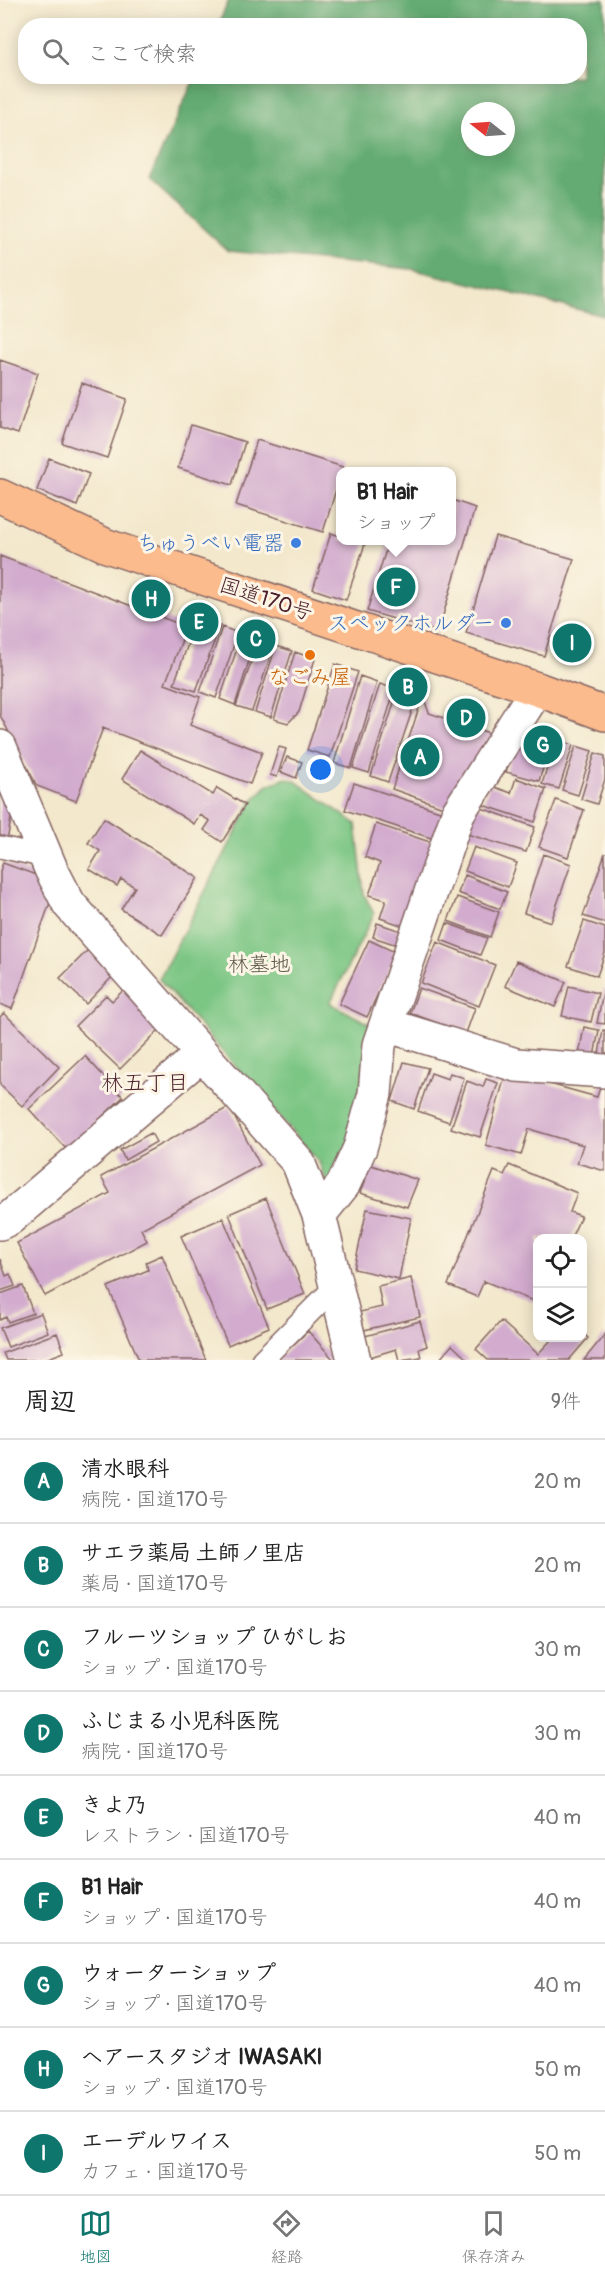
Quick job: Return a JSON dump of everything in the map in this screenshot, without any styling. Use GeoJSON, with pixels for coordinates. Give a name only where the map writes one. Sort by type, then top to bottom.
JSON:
{"type":"FeatureCollection","features":[{"type":"Feature","properties":{"kind":"highway","name":"国道170号"},"geometry":{"type":"LineString","coordinates":[[2,500],[107,546],[537,689],[605,714]]}},
{"type":"Feature","properties":{"kind":"street"},"geometry":{"type":"LineString","coordinates":[[319,1215],[343,1185],[360,1148],[375,1094],[380,1046],[386,1025],[458,813],[537,689]]}},
{"type":"Feature","properties":{"kind":"street"},"geometry":{"type":"LineString","coordinates":[[0,747],[46,857],[69,904],[298,1162],[319,1215],[354,1360]]}},
{"type":"Feature","properties":{"kind":"street"},"geometry":{"type":"LineString","coordinates":[[386,1025],[516,1065],[605,1071]]}},
{"type":"Feature","properties":{"kind":"street"},"geometry":{"type":"LineString","coordinates":[[0,1223],[10,1218],[202,1054]]}},
{"type":"Feature","properties":{"kind":"lane"},"geometry":{"type":"LineString","coordinates":[[0,847],[46,857]]}},
{"type":"Feature","properties":{"kind":"lane"},"geometry":{"type":"LineString","coordinates":[[262,1360],[336,1286]]}},
{"type":"Feature","properties":{"kind":"green space"},"geometry":{"type":"Polygon","coordinates":[[[229,0],[605,0],[605,316],[411,269],[228,251],[149,179],[192,84],[587,84],[587,18],[221,18],[229,0]]]}},
{"type":"Feature","properties":{"kind":"green space","name":"林墓地"},"geometry":{"type":"Polygon","coordinates":[[[286,778],[295,781],[356,824],[364,894],[374,914],[330,1003],[375,1027],[364,1101],[330,1192],[319,1162],[159,979],[253,800],[268,785],[286,778]]]}},
{"type":"Feature","properties":{"kind":"building"},"geometry":{"type":"Polygon","coordinates":[[[0,360],[38,373],[18,434],[0,428],[0,360]]]}},
{"type":"Feature","properties":{"kind":"building"},"geometry":{"type":"Polygon","coordinates":[[[82,383],[127,399],[107,458],[62,443],[82,383]]]}},
{"type":"Feature","properties":{"kind":"building"},"geometry":{"type":"Polygon","coordinates":[[[191,425],[245,442],[232,485],[178,468],[191,425]]]}},
{"type":"Feature","properties":{"kind":"building"},"geometry":{"type":"Polygon","coordinates":[[[257,440],[343,467],[336,467],[336,490],[323,532],[236,505],[257,440]]]}},
{"type":"Feature","properties":{"kind":"building"},"geometry":{"type":"Polygon","coordinates":[[[49,458],[89,474],[77,506],[37,490],[49,458]]]}},
{"type":"Feature","properties":{"kind":"building"},"geometry":{"type":"Polygon","coordinates":[[[456,501],[475,508],[438,632],[367,611],[387,545],[456,545],[456,501]]]}},
{"type":"Feature","properties":{"kind":"building"},"geometry":{"type":"Polygon","coordinates":[[[331,533],[336,535],[336,545],[365,545],[346,600],[313,589],[331,533]]]}},
{"type":"Feature","properties":{"kind":"building"},"geometry":{"type":"Polygon","coordinates":[[[495,536],[574,559],[544,656],[466,633],[495,536]]]}},
{"type":"Feature","properties":{"kind":"building"},"geometry":{"type":"Polygon","coordinates":[[[0,556],[187,627],[165,684],[200,697],[190,725],[262,752],[250,784],[103,728],[76,801],[37,786],[0,715],[0,556]]]}},
{"type":"Feature","properties":{"kind":"building"},"geometry":{"type":"Polygon","coordinates":[[[197,618],[220,626],[196,691],[174,684],[197,618]]]}},
{"type":"Feature","properties":{"kind":"building"},"geometry":{"type":"Polygon","coordinates":[[[222,627],[238,633],[216,698],[200,692],[222,627]]]}},
{"type":"Feature","properties":{"kind":"building"},"geometry":{"type":"Polygon","coordinates":[[[242,634],[256,639],[235,705],[220,699],[242,634]]]}},
{"type":"Feature","properties":{"kind":"building"},"geometry":{"type":"Polygon","coordinates":[[[259,640],[274,645],[252,711],[236,706],[259,640]]]}},
{"type":"Feature","properties":{"kind":"building"},"geometry":{"type":"Polygon","coordinates":[[[276,646],[292,651],[271,717],[255,712],[276,646]]]}},
{"type":"Feature","properties":{"kind":"building"},"geometry":{"type":"Polygon","coordinates":[[[295,652],[315,659],[299,712],[288,723],[274,719],[295,652]]]}},
{"type":"Feature","properties":{"kind":"building"},"geometry":{"type":"Polygon","coordinates":[[[335,664],[358,672],[330,757],[307,750],[335,664]]]}},
{"type":"Feature","properties":{"kind":"building"},"geometry":{"type":"Polygon","coordinates":[[[360,676],[377,682],[351,768],[334,763],[360,676]]]}},
{"type":"Feature","properties":{"kind":"building"},"geometry":{"type":"Polygon","coordinates":[[[380,684],[395,689],[369,773],[353,768],[380,684]]]}},
{"type":"Feature","properties":{"kind":"building"},"geometry":{"type":"Polygon","coordinates":[[[398,690],[417,696],[388,782],[371,776],[398,690]]]}},
{"type":"Feature","properties":{"kind":"building"},"geometry":{"type":"Polygon","coordinates":[[[423,696],[429,713],[498,736],[449,809],[392,789],[423,696]]]}},
{"type":"Feature","properties":{"kind":"building"},"geometry":{"type":"Polygon","coordinates":[[[525,727],[553,736],[539,781],[506,772],[516,738],[525,727]]]}},
{"type":"Feature","properties":{"kind":"building"},"geometry":{"type":"Polygon","coordinates":[[[556,739],[573,745],[559,789],[542,784],[556,739]]]}},
{"type":"Feature","properties":{"kind":"building"},"geometry":{"type":"Polygon","coordinates":[[[576,746],[592,751],[578,795],[562,790],[576,746]]]}},
{"type":"Feature","properties":{"kind":"building"},"geometry":{"type":"Polygon","coordinates":[[[279,747],[286,749],[277,777],[270,775],[279,747]]]}},
{"type":"Feature","properties":{"kind":"building"},"geometry":{"type":"Polygon","coordinates":[[[140,750],[213,795],[217,788],[245,805],[222,842],[204,830],[210,821],[200,815],[194,824],[122,779],[140,750]]]}},
{"type":"Feature","properties":{"kind":"building"},"geometry":{"type":"Polygon","coordinates":[[[595,753],[605,756],[605,779],[597,804],[581,799],[595,753]]]}},
{"type":"Feature","properties":{"kind":"building"},"geometry":{"type":"Polygon","coordinates":[[[287,757],[302,762],[296,778],[281,772],[287,757]]]}},
{"type":"Feature","properties":{"kind":"building"},"geometry":{"type":"Polygon","coordinates":[[[516,778],[546,789],[535,822],[483,805],[489,785],[511,793],[516,778]]]}},
{"type":"Feature","properties":{"kind":"building"},"geometry":{"type":"Polygon","coordinates":[[[0,783],[14,802],[7,841],[0,840],[0,783]]]}},
{"type":"Feature","properties":{"kind":"building"},"geometry":{"type":"Polygon","coordinates":[[[354,783],[443,812],[434,839],[345,810],[354,783]]]}},
{"type":"Feature","properties":{"kind":"building"},"geometry":{"type":"Polygon","coordinates":[[[556,800],[584,810],[568,857],[539,847],[556,800]]]}},
{"type":"Feature","properties":{"kind":"building"},"geometry":{"type":"Polygon","coordinates":[[[476,806],[535,827],[526,852],[467,834],[476,806]]]}},
{"type":"Feature","properties":{"kind":"building"},"geometry":{"type":"Polygon","coordinates":[[[104,818],[198,878],[162,935],[121,909],[135,887],[121,879],[117,886],[89,869],[100,851],[88,843],[104,818]]]}},
{"type":"Feature","properties":{"kind":"building"},"geometry":{"type":"Polygon","coordinates":[[[376,824],[436,844],[407,927],[380,918],[386,900],[369,895],[380,863],[365,857],[376,824]]]}},
{"type":"Feature","properties":{"kind":"building"},"geometry":{"type":"Polygon","coordinates":[[[474,847],[517,863],[508,887],[465,871],[474,847]]]}},
{"type":"Feature","properties":{"kind":"building"},"geometry":{"type":"Polygon","coordinates":[[[605,853],[605,923],[583,916],[605,853]]]}},
{"type":"Feature","properties":{"kind":"building"},"geometry":{"type":"Polygon","coordinates":[[[543,854],[571,864],[551,922],[524,913],[543,854]]]}},
{"type":"Feature","properties":{"kind":"building"},"geometry":{"type":"Polygon","coordinates":[[[3,863],[47,879],[52,897],[12,1009],[0,1004],[0,871],[3,863]]]}},
{"type":"Feature","properties":{"kind":"building"},"geometry":{"type":"Polygon","coordinates":[[[465,875],[507,892],[500,909],[458,893],[465,875]]]}},
{"type":"Feature","properties":{"kind":"building"},"geometry":{"type":"Polygon","coordinates":[[[457,897],[499,912],[490,937],[448,921],[457,897]]]}},
{"type":"Feature","properties":{"kind":"building"},"geometry":{"type":"Polygon","coordinates":[[[584,921],[605,928],[605,953],[597,976],[568,966],[584,921]]]}},
{"type":"Feature","properties":{"kind":"building"},"geometry":{"type":"Polygon","coordinates":[[[377,923],[404,932],[400,946],[373,937],[377,923]]]}},
{"type":"Feature","properties":{"kind":"building"},"geometry":{"type":"Polygon","coordinates":[[[447,923],[487,938],[480,955],[441,940],[447,923]]]}},
{"type":"Feature","properties":{"kind":"building"},"geometry":{"type":"Polygon","coordinates":[[[369,940],[397,953],[367,1017],[339,1004],[369,940]]]}},
{"type":"Feature","properties":{"kind":"building"},"geometry":{"type":"Polygon","coordinates":[[[437,942],[495,965],[479,1006],[421,983],[437,942]]]}},
{"type":"Feature","properties":{"kind":"building"},"geometry":{"type":"Polygon","coordinates":[[[88,950],[114,975],[86,1004],[60,978],[88,950]]]}},
{"type":"Feature","properties":{"kind":"building"},"geometry":{"type":"Polygon","coordinates":[[[516,961],[566,982],[555,1007],[505,986],[516,961]]]}},
{"type":"Feature","properties":{"kind":"building"},"geometry":{"type":"Polygon","coordinates":[[[569,986],[598,993],[591,1022],[562,1016],[569,986]]]}},
{"type":"Feature","properties":{"kind":"building"},"geometry":{"type":"Polygon","coordinates":[[[127,987],[165,1024],[120,1069],[75,1026],[106,995],[112,1001],[127,987]]]}},
{"type":"Feature","properties":{"kind":"building"},"geometry":{"type":"Polygon","coordinates":[[[419,988],[475,1008],[466,1033],[410,1013],[419,988]]]}},
{"type":"Feature","properties":{"kind":"building"},"geometry":{"type":"Polygon","coordinates":[[[605,988],[605,1024],[597,1023],[605,988]]]}},
{"type":"Feature","properties":{"kind":"building"},"geometry":{"type":"Polygon","coordinates":[[[4,1013],[59,1067],[22,1106],[0,1085],[0,1017],[4,1013]]]}},
{"type":"Feature","properties":{"kind":"building"},"geometry":{"type":"Polygon","coordinates":[[[584,1027],[599,1030],[593,1062],[578,1060],[584,1027]]]}},
{"type":"Feature","properties":{"kind":"building"},"geometry":{"type":"Polygon","coordinates":[[[603,1030],[605,1030],[605,1062],[598,1060],[603,1030]]]}},
{"type":"Feature","properties":{"kind":"building"},"geometry":{"type":"Polygon","coordinates":[[[85,1056],[123,1097],[67,1150],[29,1109],[85,1056]]]}},
{"type":"Feature","properties":{"kind":"building"},"geometry":{"type":"Polygon","coordinates":[[[404,1062],[428,1068],[414,1109],[392,1101],[404,1062]]]}},
{"type":"Feature","properties":{"kind":"building"},"geometry":{"type":"Polygon","coordinates":[[[506,1072],[597,1097],[602,1081],[605,1082],[605,1171],[577,1163],[583,1145],[529,1129],[521,1155],[486,1145],[506,1072]]]}},
{"type":"Feature","properties":{"kind":"building"},"geometry":{"type":"Polygon","coordinates":[[[431,1073],[448,1079],[450,1073],[464,1078],[449,1122],[418,1111],[431,1073]]]}},
{"type":"Feature","properties":{"kind":"building"},"geometry":{"type":"Polygon","coordinates":[[[486,1079],[498,1083],[480,1137],[451,1128],[467,1081],[483,1087],[486,1079]]]}},
{"type":"Feature","properties":{"kind":"building"},"geometry":{"type":"Polygon","coordinates":[[[229,1107],[260,1165],[141,1229],[147,1241],[45,1296],[17,1243],[110,1193],[101,1177],[229,1107]]]}},
{"type":"Feature","properties":{"kind":"building"},"geometry":{"type":"Polygon","coordinates":[[[151,1133],[156,1142],[125,1160],[120,1150],[151,1133]]]}},
{"type":"Feature","properties":{"kind":"building"},"geometry":{"type":"Polygon","coordinates":[[[371,1165],[418,1180],[407,1207],[360,1193],[371,1165]]]}},
{"type":"Feature","properties":{"kind":"building"},"geometry":{"type":"Polygon","coordinates":[[[509,1165],[577,1193],[570,1212],[581,1216],[573,1234],[533,1234],[533,1301],[484,1281],[477,1297],[448,1285],[494,1171],[504,1175],[509,1165]]]}},
{"type":"Feature","properties":{"kind":"building"},"geometry":{"type":"Polygon","coordinates":[[[266,1198],[305,1294],[267,1309],[229,1214],[266,1198]]]}},
{"type":"Feature","properties":{"kind":"building"},"geometry":{"type":"Polygon","coordinates":[[[367,1209],[411,1218],[399,1279],[354,1269],[367,1209]]]}},
{"type":"Feature","properties":{"kind":"building"},"geometry":{"type":"Polygon","coordinates":[[[223,1218],[269,1327],[228,1345],[181,1236],[223,1218]]]}},
{"type":"Feature","properties":{"kind":"building"},"geometry":{"type":"Polygon","coordinates":[[[162,1255],[206,1360],[139,1360],[108,1287],[148,1270],[146,1262],[162,1255]]]}},
{"type":"Feature","properties":{"kind":"building"},"geometry":{"type":"Polygon","coordinates":[[[0,1259],[6,1276],[10,1274],[15,1286],[0,1291],[0,1259]]]}},
{"type":"Feature","properties":{"kind":"building"},"geometry":{"type":"Polygon","coordinates":[[[411,1278],[420,1317],[364,1330],[360,1312],[382,1307],[378,1286],[411,1278]]]}},
{"type":"Feature","properties":{"kind":"building"},"geometry":{"type":"Polygon","coordinates":[[[23,1286],[33,1313],[8,1322],[6,1317],[0,1320],[0,1294],[23,1286]]]}},
{"type":"Feature","properties":{"kind":"building"},"geometry":{"type":"Polygon","coordinates":[[[41,1313],[48,1332],[8,1347],[0,1328],[41,1313]]]}},
{"type":"Feature","properties":{"kind":"building"},"geometry":{"type":"Polygon","coordinates":[[[420,1321],[427,1346],[419,1349],[421,1357],[399,1360],[396,1349],[370,1357],[365,1336],[420,1321]]]}},
{"type":"Feature","properties":{"kind":"building"},"geometry":{"type":"Polygon","coordinates":[[[501,1321],[538,1354],[549,1342],[585,1342],[569,1360],[488,1360],[476,1349],[501,1321]]]}},
{"type":"Feature","properties":{"kind":"building"},"geometry":{"type":"Polygon","coordinates":[[[308,1331],[334,1360],[277,1360],[308,1331]]]}},
{"type":"Feature","properties":{"kind":"building"},"geometry":{"type":"Polygon","coordinates":[[[57,1333],[64,1352],[43,1360],[6,1360],[3,1353],[57,1333]]]}},
{"type":"Feature","properties":{"kind":"building"},"geometry":{"type":"Polygon","coordinates":[[[605,1334],[605,1360],[584,1360],[605,1334]]]}},
{"type":"Feature","properties":{"kind":"building"},"geometry":{"type":"Polygon","coordinates":[[[452,1345],[468,1360],[439,1360],[452,1345]]]}},
{"type":"Feature","properties":{"kind":"place","name":"ちゅうべい電器"},"geometry":{"type":"Point","coordinates":[296,543]}},
{"type":"Feature","properties":{"kind":"place","name":"B1 Hair"},"geometry":{"type":"Point","coordinates":[396,587]}},
{"type":"Feature","properties":{"kind":"place","name":"ヘアースタジオ IWASAKI"},"geometry":{"type":"Point","coordinates":[151,599]}},
{"type":"Feature","properties":{"kind":"place","name":"きよ乃"},"geometry":{"type":"Point","coordinates":[199,622]}},
{"type":"Feature","properties":{"kind":"place","name":"スペックホルダー"},"geometry":{"type":"Point","coordinates":[506,623]}},
{"type":"Feature","properties":{"kind":"place","name":"フルーツショップ ひがしお"},"geometry":{"type":"Point","coordinates":[256,639]}},
{"type":"Feature","properties":{"kind":"place","name":"エーデルワイス"},"geometry":{"type":"Point","coordinates":[572,643]}},
{"type":"Feature","properties":{"kind":"place","name":"なごみ屋"},"geometry":{"type":"Point","coordinates":[310,655]}},
{"type":"Feature","properties":{"kind":"place","name":"サエラ薬局 土師ノ里店"},"geometry":{"type":"Point","coordinates":[408,687]}},
{"type":"Feature","properties":{"kind":"place","name":"ふじまる小児科医院"},"geometry":{"type":"Point","coordinates":[466,718]}},
{"type":"Feature","properties":{"kind":"place","name":"ウォーターショップ"},"geometry":{"type":"Point","coordinates":[543,745]}},
{"type":"Feature","properties":{"kind":"place","name":"清水眼科"},"geometry":{"type":"Point","coordinates":[420,757]}},
{"type":"Feature","properties":{"kind":"district","name":"林五丁目"},"geometry":{"type":"Point","coordinates":[145,1083]}}]}
